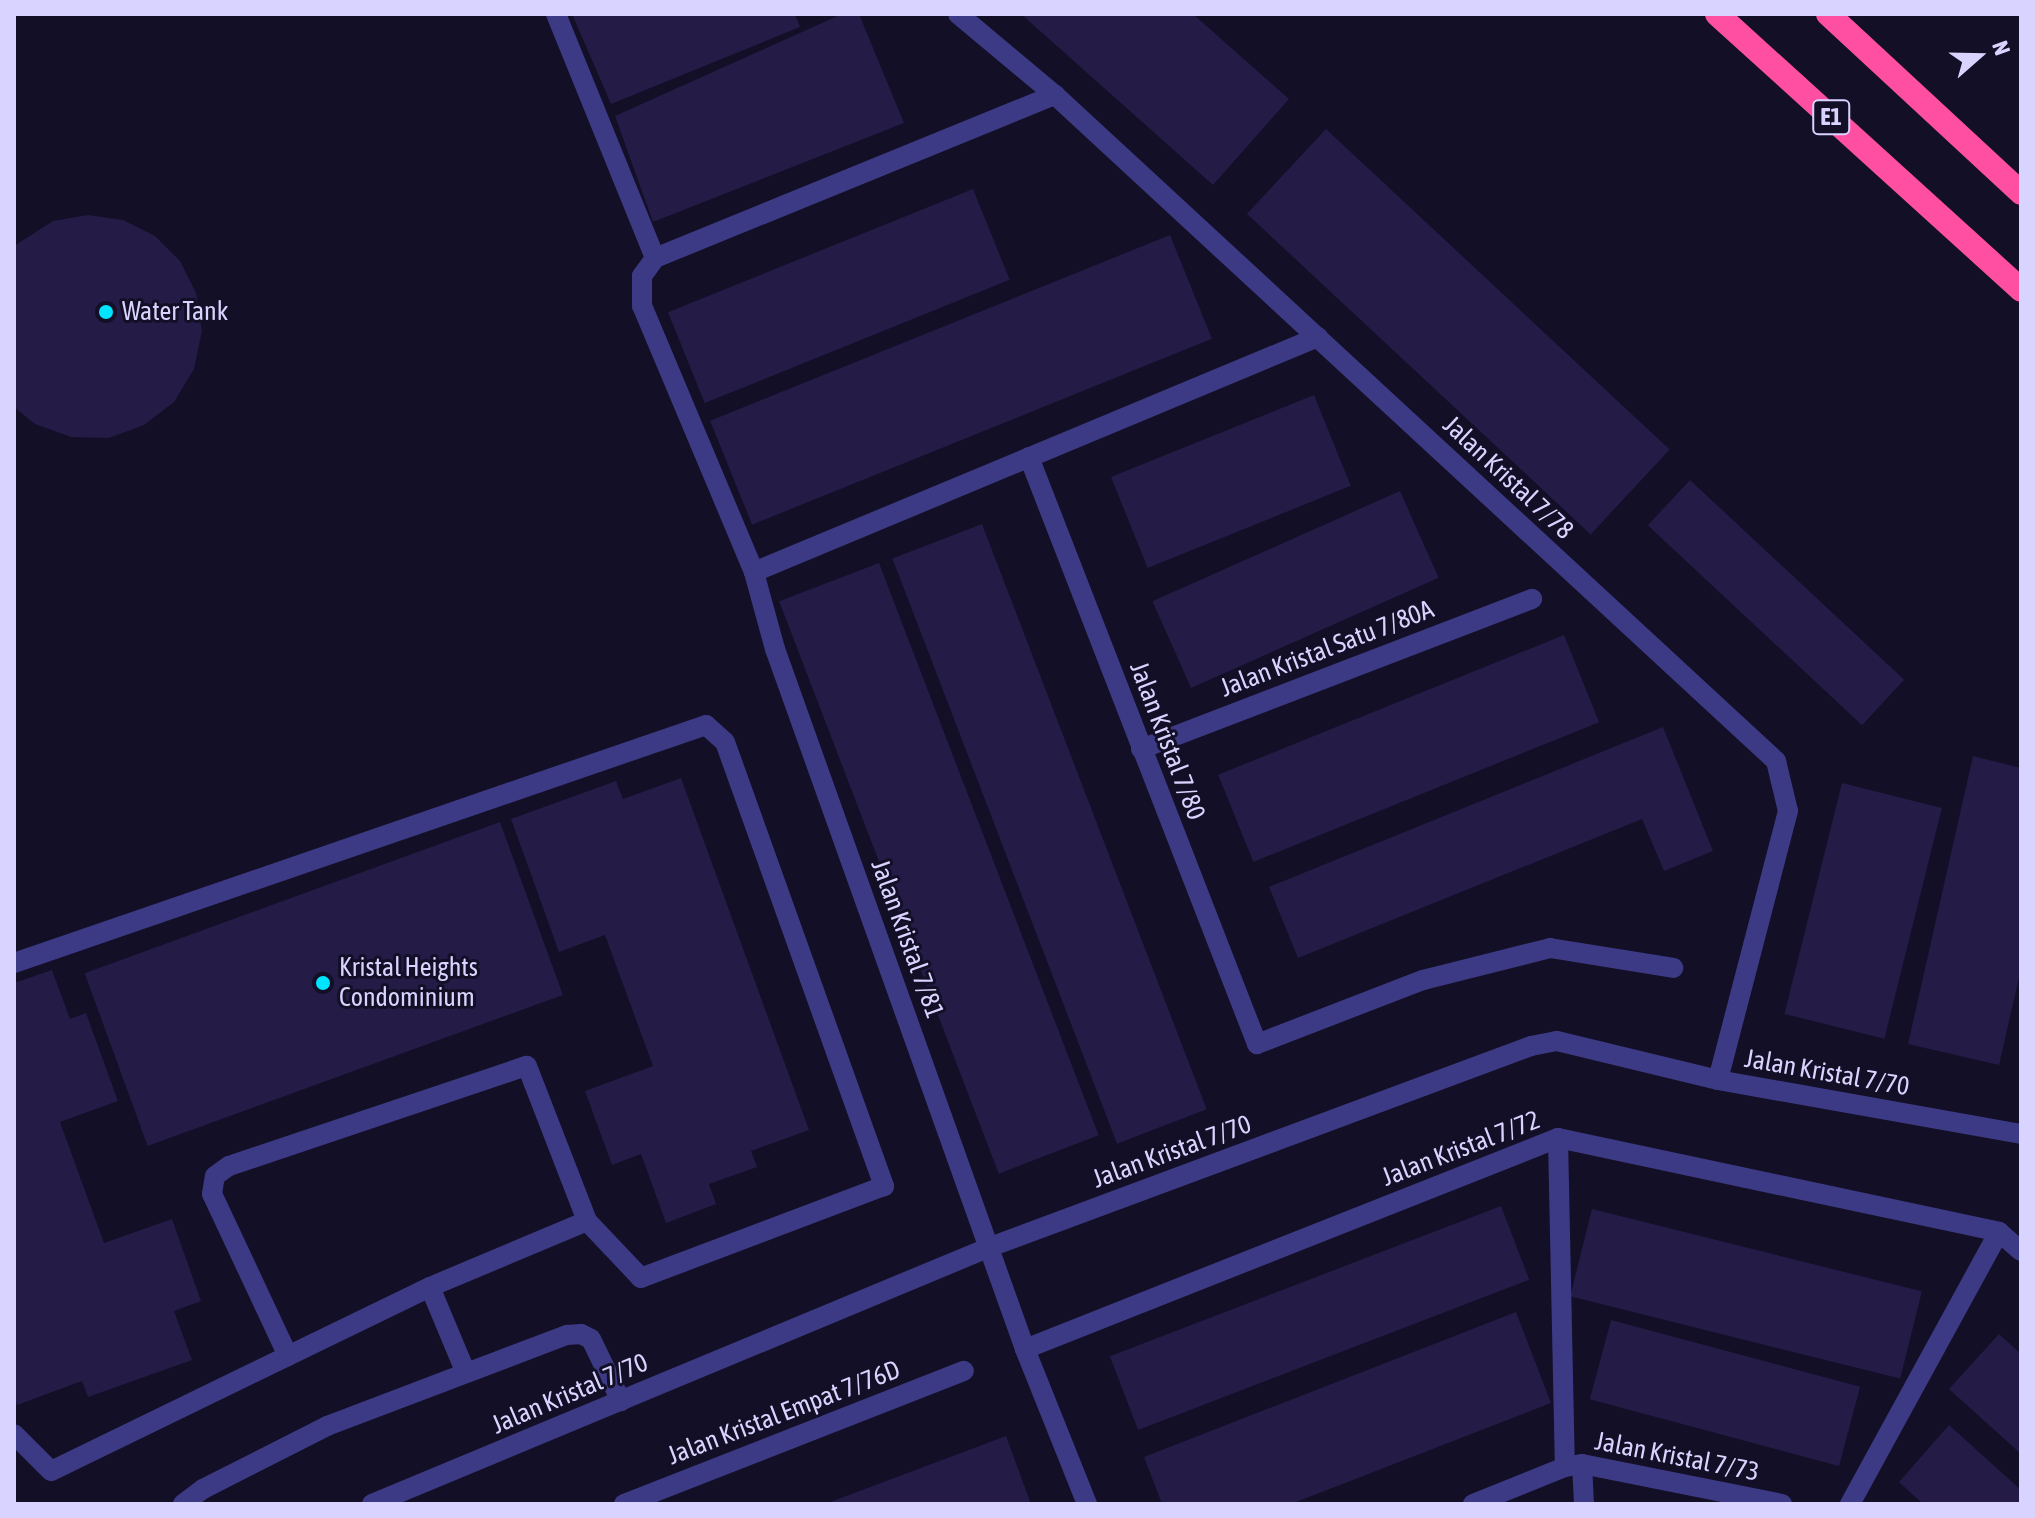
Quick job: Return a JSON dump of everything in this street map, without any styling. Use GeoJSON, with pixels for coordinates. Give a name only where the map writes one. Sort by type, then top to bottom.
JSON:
{"type":"FeatureCollection","features":[{"type":"Feature","properties":{"kind":"highway","name":"E1"},"geometry":{"type":"LineString","coordinates":[[1717,14],[2021,290]]}},
{"type":"Feature","properties":{"kind":"highway"},"geometry":{"type":"LineString","coordinates":[[1828,14],[2021,193]]}},
{"type":"Feature","properties":{"kind":"street"},"geometry":{"type":"LineString","coordinates":[[556,14],[655,258],[1055,95]]}},
{"type":"Feature","properties":{"kind":"street","name":"Jalan Kristal 7/78"},"geometry":{"type":"LineString","coordinates":[[958,14],[1055,95],[1776,761],[1788,811],[1718,1080]]}},
{"type":"Feature","properties":{"kind":"street","name":"Jalan Kristal 7/81"},"geometry":{"type":"LineString","coordinates":[[655,258],[642,276],[642,306],[754,572],[775,649],[1025,1349],[1087,1504]]}},
{"type":"Feature","properties":{"kind":"street"},"geometry":{"type":"LineString","coordinates":[[754,572],[1318,337]]}},
{"type":"Feature","properties":{"kind":"street","name":"Jalan Kristal 7/80"},"geometry":{"type":"LineString","coordinates":[[1029,457],[1257,1044],[1423,980],[1550,948],[1673,968]]}},
{"type":"Feature","properties":{"kind":"street","name":"Jalan Kristal Satu 7/80A"},"geometry":{"type":"LineString","coordinates":[[1141,749],[1532,599]]}},
{"type":"Feature","properties":{"kind":"street"},"geometry":{"type":"LineString","coordinates":[[14,963],[706,725],[725,742],[884,1186],[641,1278],[587,1221],[527,1066],[229,1166],[215,1176],[212,1194],[288,1356]]}},
{"type":"Feature","properties":{"kind":"street","name":"Jalan Kristal 7/70"},"geometry":{"type":"LineString","coordinates":[[372,1504],[990,1247],[1531,1046],[1557,1041],[1718,1080],[2020,1129]]}},
{"type":"Feature","properties":{"kind":"street"},"geometry":{"type":"LineString","coordinates":[[1558,1138],[1573,1466],[1584,1504]]}},
{"type":"Feature","properties":{"kind":"street","name":"Jalan Kristal 7/72"},"geometry":{"type":"LineString","coordinates":[[1025,1349],[1558,1138],[1999,1232],[2021,1251]]}},
{"type":"Feature","properties":{"kind":"street"},"geometry":{"type":"LineString","coordinates":[[14,1434],[51,1471],[430,1287],[587,1221]]}},
{"type":"Feature","properties":{"kind":"street"},"geometry":{"type":"LineString","coordinates":[[1850,1504],[1999,1232]]}},
{"type":"Feature","properties":{"kind":"street"},"geometry":{"type":"LineString","coordinates":[[430,1287],[466,1373]]}},
{"type":"Feature","properties":{"kind":"street"},"geometry":{"type":"LineString","coordinates":[[183,1504],[203,1489],[327,1426],[567,1335],[581,1334],[591,1339],[621,1401]]}},
{"type":"Feature","properties":{"kind":"street","name":"Jalan Kristal Empat 7/76D"},"geometry":{"type":"LineString","coordinates":[[624,1504],[648,1499],[964,1371]]}},
{"type":"Feature","properties":{"kind":"street","name":"Jalan Kristal 7/73"},"geometry":{"type":"LineString","coordinates":[[1473,1504],[1573,1466],[1782,1504]]}},
{"type":"Feature","properties":{"kind":"building"},"geometry":{"type":"Polygon","coordinates":[[[572,14],[795,14],[800,27],[611,104],[572,14]]]}},
{"type":"Feature","properties":{"kind":"building"},"geometry":{"type":"Polygon","coordinates":[[[842,14],[859,14],[904,123],[653,222],[615,116],[842,14]]]}},
{"type":"Feature","properties":{"kind":"building"},"geometry":{"type":"Polygon","coordinates":[[[1021,14],[1193,14],[1289,99],[1213,185],[1021,14]]]}},
{"type":"Feature","properties":{"kind":"building"},"geometry":{"type":"Polygon","coordinates":[[[1326,129],[1670,450],[1591,534],[1247,214],[1326,129]]]}},
{"type":"Feature","properties":{"kind":"building"},"geometry":{"type":"Polygon","coordinates":[[[973,189],[1010,280],[705,403],[668,312],[973,189]]]}},
{"type":"Feature","properties":{"kind":"building","name":"Water Tank"},"geometry":{"type":"Polygon","coordinates":[[[88,215],[123,220],[155,236],[180,261],[196,293],[202,331],[194,369],[174,402],[144,425],[109,438],[71,437],[35,424],[14,407],[14,246],[53,221],[88,215]]]}},
{"type":"Feature","properties":{"kind":"building"},"geometry":{"type":"Polygon","coordinates":[[[1170,235],[1212,339],[752,525],[710,421],[1170,235]]]}},
{"type":"Feature","properties":{"kind":"building"},"geometry":{"type":"Polygon","coordinates":[[[1314,395],[1351,486],[1148,568],[1111,477],[1314,395]]]}},
{"type":"Feature","properties":{"kind":"building"},"geometry":{"type":"Polygon","coordinates":[[[1690,480],[1904,680],[1862,725],[1648,525],[1690,480]]]}},
{"type":"Feature","properties":{"kind":"building"},"geometry":{"type":"Polygon","coordinates":[[[1400,491],[1439,578],[1191,688],[1152,601],[1400,491]]]}},
{"type":"Feature","properties":{"kind":"building"},"geometry":{"type":"Polygon","coordinates":[[[982,524],[1207,1109],[1117,1144],[892,558],[982,524]]]}},
{"type":"Feature","properties":{"kind":"building"},"geometry":{"type":"Polygon","coordinates":[[[879,563],[1099,1135],[999,1174],[779,601],[879,563]]]}},
{"type":"Feature","properties":{"kind":"building"},"geometry":{"type":"Polygon","coordinates":[[[1564,635],[1599,722],[1253,862],[1218,775],[1564,635]]]}},
{"type":"Feature","properties":{"kind":"building"},"geometry":{"type":"Polygon","coordinates":[[[1663,727],[1713,851],[1664,871],[1642,819],[1298,958],[1269,887],[1663,727]]]}},
{"type":"Feature","properties":{"kind":"building"},"geometry":{"type":"Polygon","coordinates":[[[1973,756],[2021,768],[2021,969],[1999,1065],[1908,1044],[1973,756]]]}},
{"type":"Feature","properties":{"kind":"building"},"geometry":{"type":"Polygon","coordinates":[[[681,778],[809,1130],[751,1151],[757,1167],[709,1184],[716,1204],[666,1223],[641,1154],[612,1165],[585,1091],[653,1066],[605,935],[559,952],[511,819],[616,781],[623,799],[681,778]]]}},
{"type":"Feature","properties":{"kind":"building"},"geometry":{"type":"Polygon","coordinates":[[[1842,783],[1942,808],[1884,1039],[1784,1014],[1842,783]]]}},
{"type":"Feature","properties":{"kind":"building","name":"Kristal Heights Condominium"},"geometry":{"type":"Polygon","coordinates":[[[500,822],[563,995],[148,1146],[85,973],[500,822]]]}},
{"type":"Feature","properties":{"kind":"building"},"geometry":{"type":"Polygon","coordinates":[[[52,970],[70,1019],[86,1013],[118,1101],[60,1122],[104,1243],[172,1219],[201,1301],[174,1311],[192,1360],[88,1397],[82,1381],[17,1405],[14,1396],[14,983],[52,970]]]}},
{"type":"Feature","properties":{"kind":"building"},"geometry":{"type":"Polygon","coordinates":[[[1501,1206],[1529,1280],[1138,1430],[1110,1356],[1501,1206]]]}},
{"type":"Feature","properties":{"kind":"building"},"geometry":{"type":"Polygon","coordinates":[[[1592,1209],[1922,1291],[1900,1379],[1570,1296],[1592,1209]]]}},
{"type":"Feature","properties":{"kind":"building"},"geometry":{"type":"Polygon","coordinates":[[[1516,1312],[1551,1403],[1291,1504],[1162,1504],[1144,1457],[1516,1312]]]}},
{"type":"Feature","properties":{"kind":"building"},"geometry":{"type":"Polygon","coordinates":[[[1611,1320],[1860,1387],[1839,1466],[1590,1399],[1611,1320]]]}},
{"type":"Feature","properties":{"kind":"building"},"geometry":{"type":"Polygon","coordinates":[[[1999,1334],[2021,1354],[2021,1454],[1949,1389],[1999,1334]]]}},
{"type":"Feature","properties":{"kind":"building"},"geometry":{"type":"Polygon","coordinates":[[[1949,1425],[2021,1490],[2021,1504],[1923,1504],[1899,1482],[1949,1425]]]}},
{"type":"Feature","properties":{"kind":"building"},"geometry":{"type":"Polygon","coordinates":[[[1006,1436],[1031,1504],[825,1504],[1006,1436]]]}},
{"type":"Feature","properties":{"kind":"place","name":"Water Tank"},"geometry":{"type":"Point","coordinates":[106,312]}},
{"type":"Feature","properties":{"kind":"place","name":"Kristal Heights Condominium"},"geometry":{"type":"Point","coordinates":[323,983]}}]}
